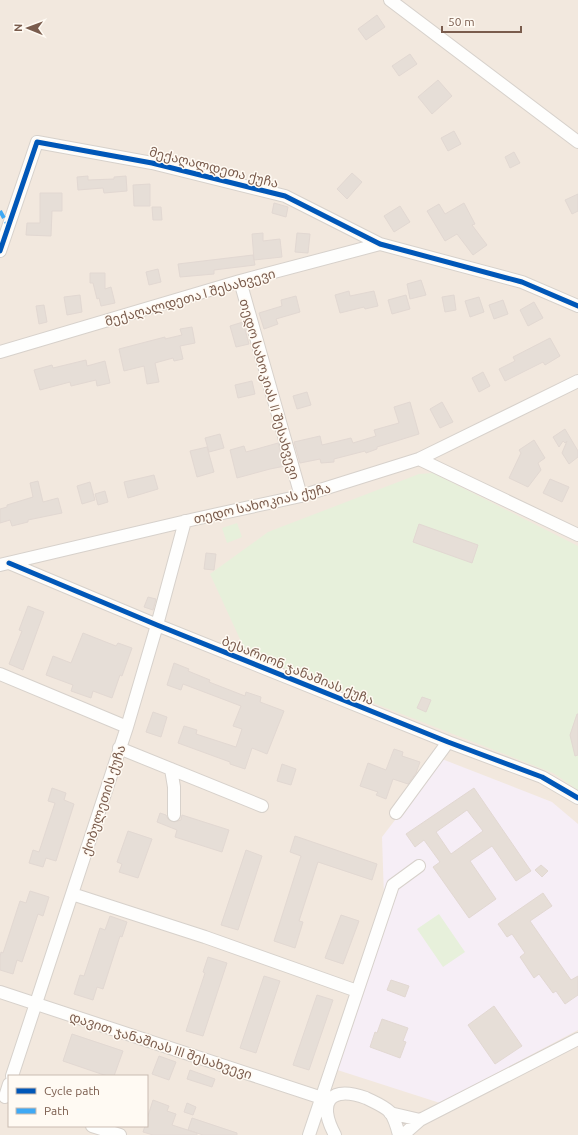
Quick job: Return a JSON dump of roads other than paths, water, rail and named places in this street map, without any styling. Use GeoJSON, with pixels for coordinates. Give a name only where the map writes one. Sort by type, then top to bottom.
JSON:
{"type":"FeatureCollection","features":[{"type":"Feature","properties":{"kind":"street"},"geometry":{"type":"LineString","coordinates":[[390,0],[578,142]]}},
{"type":"Feature","properties":{"kind":"street","name":"მექაღალდეთა ქუჩა"},"geometry":{"type":"LineString","coordinates":[[0,251],[37,142],[152,162],[285,196],[380,244],[522,282],[578,306]]}},
{"type":"Feature","properties":{"kind":"street","name":"მექაღალდეთა I შესახვევი"},"geometry":{"type":"LineString","coordinates":[[0,352],[240,281],[380,244]]}},
{"type":"Feature","properties":{"kind":"street","name":"თედო სახოკიას II შესახვევი"},"geometry":{"type":"LineString","coordinates":[[240,281],[301,496]]}},
{"type":"Feature","properties":{"kind":"street","name":"თედო სახოკიას ქუჩა"},"geometry":{"type":"LineString","coordinates":[[5,564],[185,521],[301,496],[419,459],[578,381]]}},
{"type":"Feature","properties":{"kind":"street"},"geometry":{"type":"LineString","coordinates":[[419,459],[578,535]]}},
{"type":"Feature","properties":{"kind":"street","name":"ქობულეთის ქუჩა"},"geometry":{"type":"LineString","coordinates":[[12,1075],[127,727],[157,625],[185,521]]}},
{"type":"Feature","properties":{"kind":"street","name":"ბესარიონ ჯანაშიას ქუჩა"},"geometry":{"type":"LineString","coordinates":[[5,564],[448,742],[542,777],[578,798]]}},
{"type":"Feature","properties":{"kind":"street"},"geometry":{"type":"LineString","coordinates":[[0,674],[127,727]]}},
{"type":"Feature","properties":{"kind":"street"},"geometry":{"type":"LineString","coordinates":[[396,813],[448,742]]}},
{"type":"Feature","properties":{"kind":"street"},"geometry":{"type":"LineString","coordinates":[[119,748],[262,806]]}},
{"type":"Feature","properties":{"kind":"street"},"geometry":{"type":"LineString","coordinates":[[171,769],[174,787],[174,815]]}},
{"type":"Feature","properties":{"kind":"street"},"geometry":{"type":"LineString","coordinates":[[309,1135],[393,885],[419,866]]}},
{"type":"Feature","properties":{"kind":"street"},"geometry":{"type":"LineString","coordinates":[[72,894],[205,937],[357,991]]}},
{"type":"Feature","properties":{"kind":"street","name":"დავით ჯანაშიას III შესახვევი"},"geometry":{"type":"LineString","coordinates":[[0,992],[322,1098]]}},
{"type":"Feature","properties":{"kind":"street"},"geometry":{"type":"LineString","coordinates":[[403,1135],[420,1120],[578,1039]]}},
{"type":"Feature","properties":{"kind":"street"},"geometry":{"type":"LineString","coordinates":[[4,1097],[8,1087]]}},
{"type":"Feature","properties":{"kind":"street"},"geometry":{"type":"LineString","coordinates":[[322,1098],[344,1093]]}},
{"type":"Feature","properties":{"kind":"street"},"geometry":{"type":"LineString","coordinates":[[327,1119],[326,1107],[328,1102],[337,1094],[344,1093],[360,1096],[372,1101],[390,1112],[395,1120],[399,1135]]}},
{"type":"Feature","properties":{"kind":"street"},"geometry":{"type":"LineString","coordinates":[[322,1098],[327,1119],[335,1135]]}},
{"type":"Feature","properties":{"kind":"street"},"geometry":{"type":"LineString","coordinates":[[390,1112],[420,1120]]}},
{"type":"Feature","properties":{"kind":"street"},"geometry":{"type":"LineString","coordinates":[[95,1127],[120,1135]]}}]}
